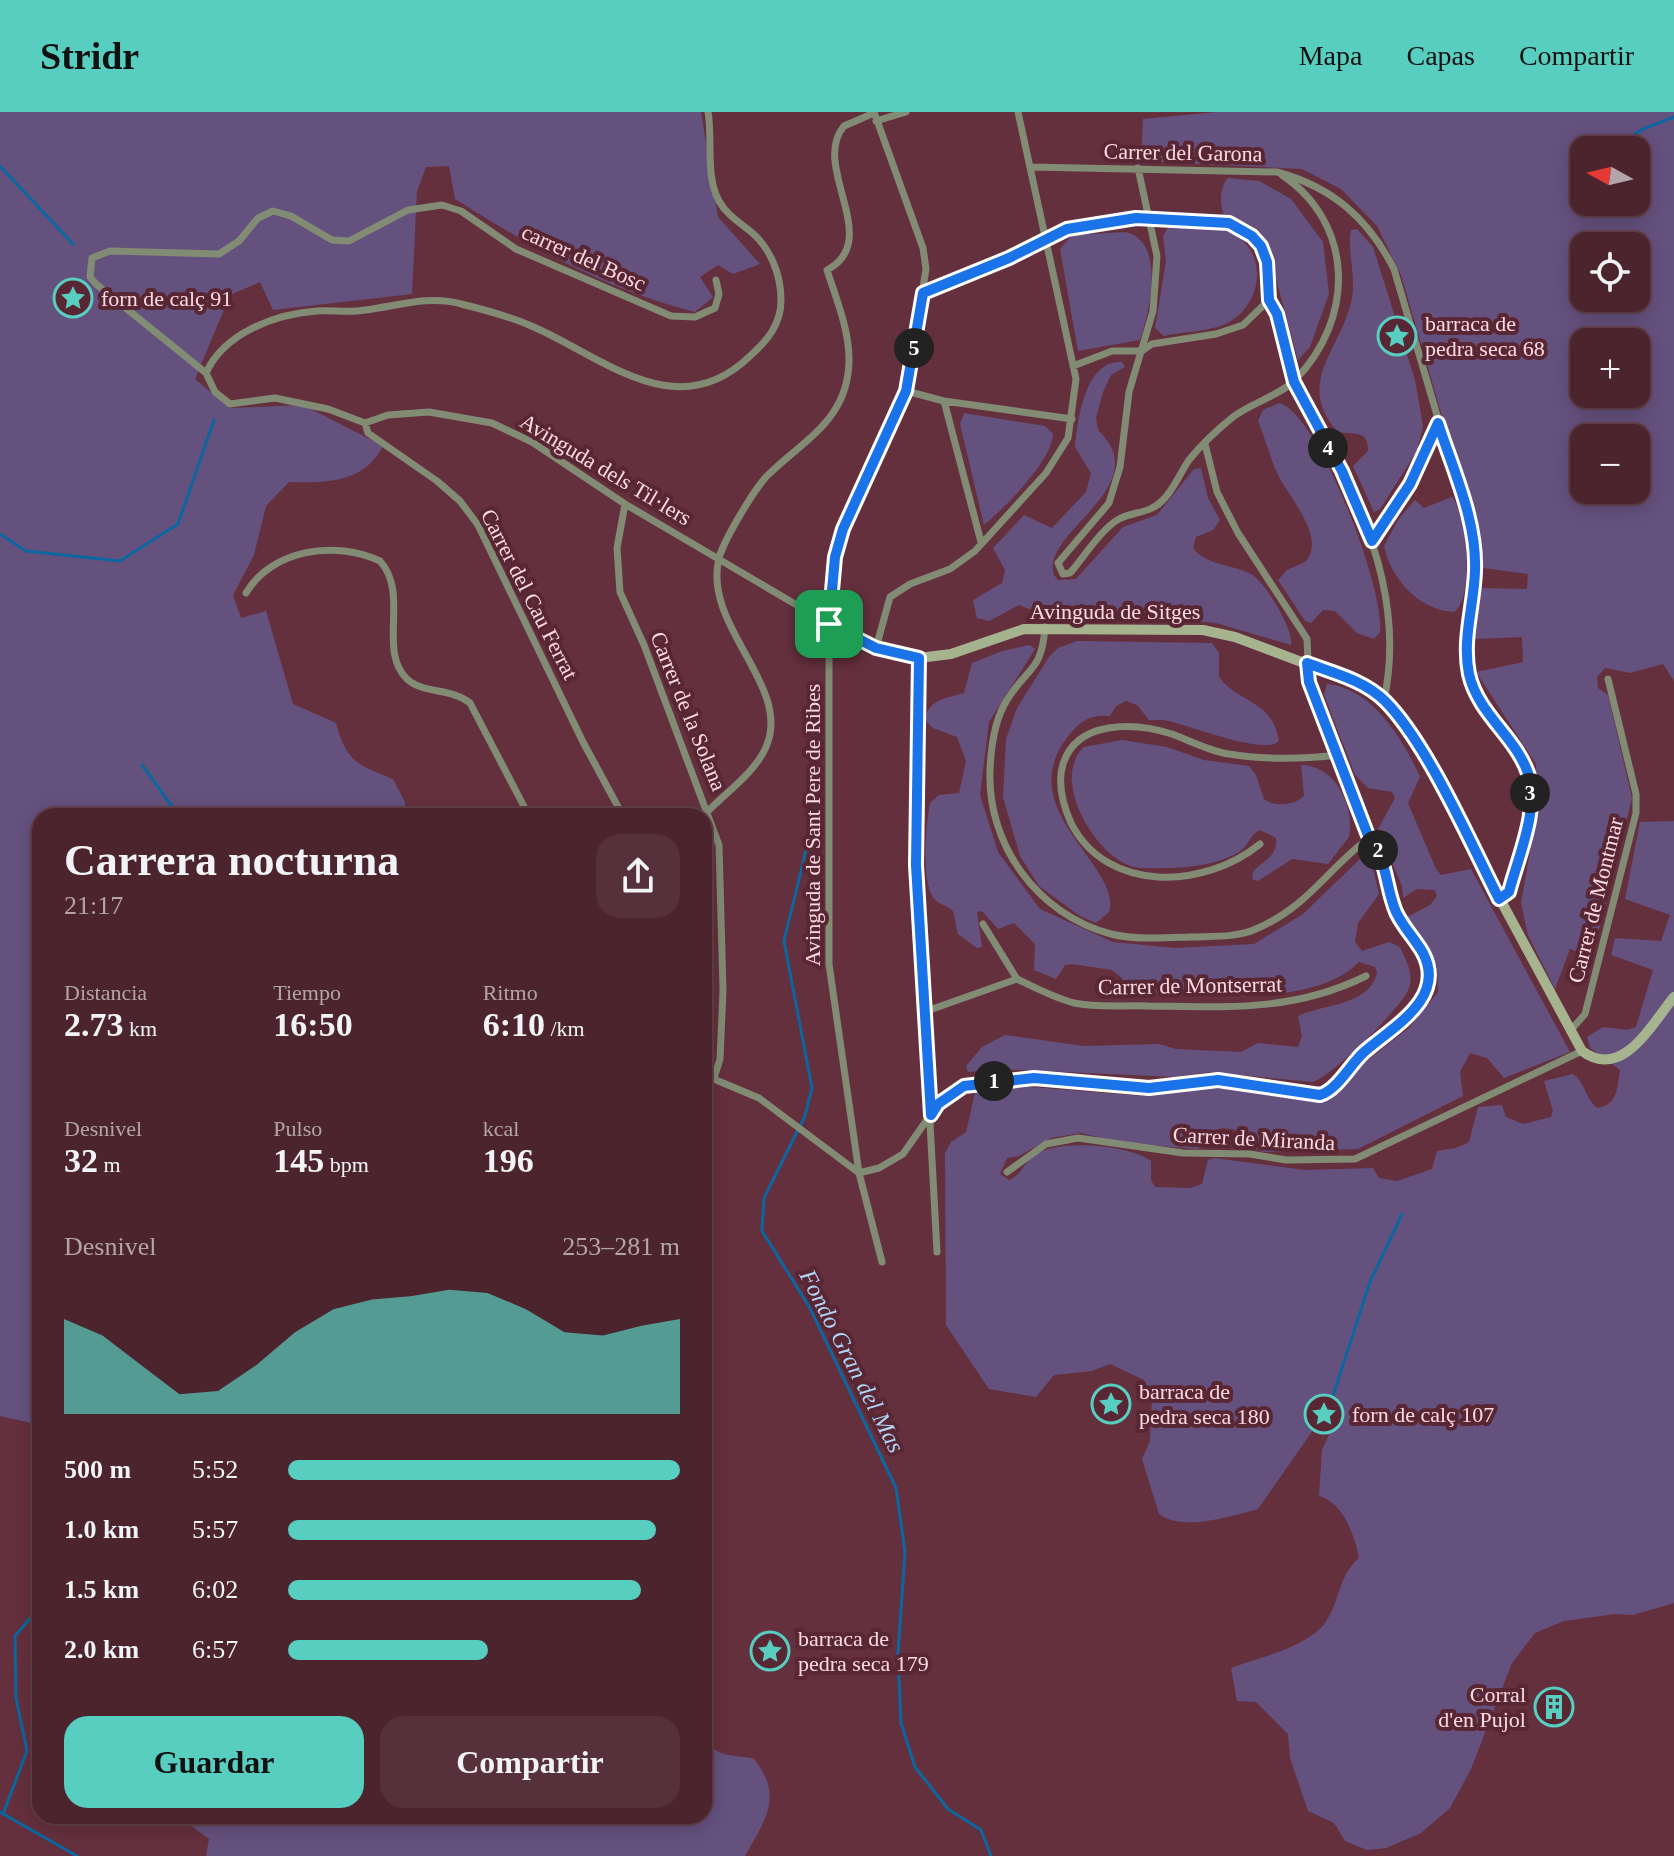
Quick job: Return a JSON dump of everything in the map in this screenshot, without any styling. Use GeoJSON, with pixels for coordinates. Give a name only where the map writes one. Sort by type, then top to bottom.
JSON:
{"type":"FeatureCollection","features":[{"type":"Feature","properties":{"kind":"street"},"geometry":{"type":"LineString","coordinates":[[365,423],[328,409],[275,398],[230,404],[215,392],[206,373],[219,351],[233,339],[285,316],[319,311],[363,311],[434,300],[458,303],[534,327],[612,370],[648,382],[689,386],[718,378],[739,366],[764,342],[779,321],[780,281],[764,246],[718,199],[713,178],[708,112]]}},
{"type":"Feature","properties":{"kind":"street"},"geometry":{"type":"LineString","coordinates":[[711,808],[765,750],[772,719],[760,684],[724,615],[718,592],[719,559],[757,488],[825,425],[843,391],[849,359],[847,335],[827,270],[843,258],[850,238],[834,150],[844,126],[875,116],[906,112]]}},
{"type":"Feature","properties":{"kind":"street"},"geometry":{"type":"LineString","coordinates":[[876,648],[890,597],[910,584],[963,562],[1046,473],[1068,438],[1076,379],[1018,112]]}},
{"type":"Feature","properties":{"kind":"street","name":"Avinguda de Sant Pere de Ribes"},"geometry":{"type":"LineString","coordinates":[[875,116],[923,248],[926,269],[906,391],[843,529],[835,557],[829,624],[829,964],[859,1173],[882,1262]]}},
{"type":"Feature","properties":{"kind":"street","name":"Carrer del Garona"},"geometry":{"type":"LineString","coordinates":[[1030,167],[1277,172],[1308,180],[1343,202],[1362,219],[1382,246],[1394,269],[1474,541],[1475,570],[1467,642],[1469,674],[1475,694],[1527,771],[1530,786],[1530,806],[1509,892],[1499,899]]}},
{"type":"Feature","properties":{"kind":"street"},"geometry":{"type":"LineString","coordinates":[[1138,168],[1152,220],[1156,282],[1153,311],[1129,392],[1116,484],[1105,511],[1058,563],[1060,573],[1070,573],[1116,521],[1147,512],[1161,503],[1190,459],[1205,444],[1234,416],[1294,382],[1320,347],[1336,306],[1339,263],[1330,232],[1314,201],[1277,172]]}},
{"type":"Feature","properties":{"kind":"street","name":"carrer del Bosc"},"geometry":{"type":"LineString","coordinates":[[206,373],[96,284],[89,266],[92,258],[110,251],[219,254],[239,241],[258,218],[273,211],[291,216],[332,240],[349,241],[408,210],[442,205],[461,211],[516,249],[671,316],[695,317],[715,308],[719,294],[716,280]]}},
{"type":"Feature","properties":{"kind":"street"},"geometry":{"type":"LineString","coordinates":[[923,293],[1082,225],[1152,220],[1229,223],[1252,236],[1267,262],[1269,300],[1277,314],[1294,382],[1342,471],[1372,541],[1388,604],[1392,652],[1384,700]]}},
{"type":"Feature","properties":{"kind":"street"},"geometry":{"type":"LineString","coordinates":[[1073,366],[1112,351],[1142,351],[1152,344],[1216,334],[1243,325],[1269,300]]}},
{"type":"Feature","properties":{"kind":"street"},"geometry":{"type":"LineString","coordinates":[[906,391],[944,401],[1072,419]]}},
{"type":"Feature","properties":{"kind":"street"},"geometry":{"type":"LineString","coordinates":[[944,401],[981,542]]}},
{"type":"Feature","properties":{"kind":"street","name":"Avinguda dels Til·lers"},"geometry":{"type":"LineString","coordinates":[[365,423],[374,418],[429,412],[492,423],[532,442],[625,504],[719,559]]}},
{"type":"Feature","properties":{"kind":"street","name":"Carrer del Cau Ferrat"},"geometry":{"type":"LineString","coordinates":[[365,423],[368,433],[460,501],[478,525],[583,742],[619,808]]}},
{"type":"Feature","properties":{"kind":"street"},"geometry":{"type":"LineString","coordinates":[[1372,541],[1410,484],[1438,423]]}},
{"type":"Feature","properties":{"kind":"street"},"geometry":{"type":"LineString","coordinates":[[714,1078],[759,1098],[859,1173],[879,1168],[903,1154],[938,1104],[964,1086],[1034,1078],[1149,1088],[1218,1080],[1267,1089],[1326,1093],[1364,1052],[1400,1023],[1420,1001],[1429,983],[1423,953],[1396,912],[1382,855],[1369,838],[1309,682],[1307,639],[1238,533],[1217,492],[1205,444]]}},
{"type":"Feature","properties":{"kind":"street","name":"Carrer de la Solana"},"geometry":{"type":"LineString","coordinates":[[625,504],[617,548],[620,592],[708,808]]}},
{"type":"Feature","properties":{"kind":"street"},"geometry":{"type":"LineString","coordinates":[[1105,511],[1116,521]]}},
{"type":"Feature","properties":{"kind":"street"},"geometry":{"type":"LineString","coordinates":[[246,593],[255,578],[287,557],[346,553],[380,561],[394,585],[395,658],[401,671],[417,685],[456,694],[470,703],[525,808]]}},
{"type":"Feature","properties":{"kind":"street","name":"Avinguda de Sitges"},"geometry":{"type":"LineString","coordinates":[[719,559],[876,648],[919,658],[951,654],[1004,635],[1045,627],[1203,630],[1235,637],[1365,686],[1384,700],[1431,769],[1582,1051]]}},
{"type":"Feature","properties":{"kind":"street"},"geometry":{"type":"LineString","coordinates":[[1045,627],[1038,664],[1008,698],[998,720],[990,772],[991,794],[1000,839],[1011,860],[1039,892],[1080,922],[1108,933],[1141,938],[1244,934],[1310,896],[1369,838]]}},
{"type":"Feature","properties":{"kind":"street"},"geometry":{"type":"LineString","coordinates":[[919,658],[916,865],[937,1252]]}},
{"type":"Feature","properties":{"kind":"street","name":"Carrer de Montmar"},"geometry":{"type":"LineString","coordinates":[[1570,1031],[1585,1014],[1636,813],[1636,794],[1608,679]]}},
{"type":"Feature","properties":{"kind":"street"},"geometry":{"type":"LineString","coordinates":[[1260,844],[1232,864],[1196,874],[1152,876],[1115,869],[1087,846],[1065,810],[1061,794],[1064,761],[1078,738],[1100,729],[1155,730],[1226,754],[1254,757],[1338,755]]}},
{"type":"Feature","properties":{"kind":"street","name":"Carrer de la Solana"},"geometry":{"type":"LineString","coordinates":[[712,820],[719,845],[724,923],[720,1059],[714,1078]]}},
{"type":"Feature","properties":{"kind":"street"},"geometry":{"type":"LineString","coordinates":[[924,1012],[1017,979],[983,924]]}},
{"type":"Feature","properties":{"kind":"street","name":"Carrer de Montserrat"},"geometry":{"type":"LineString","coordinates":[[1017,979],[1054,996],[1088,1005],[1210,1006],[1312,999],[1366,976]]}},
{"type":"Feature","properties":{"kind":"street"},"geometry":{"type":"LineString","coordinates":[[1582,1051],[1593,1059],[1619,1058],[1636,1045],[1674,997]]}},
{"type":"Feature","properties":{"kind":"street","name":"Carrer de Miranda"},"geometry":{"type":"LineString","coordinates":[[1007,1172],[1046,1144],[1078,1138],[1183,1153],[1234,1153],[1286,1160],[1355,1159],[1582,1051]]}},
{"type":"Feature","properties":{"kind":"shaded area"},"geometry":{"type":"Polygon","coordinates":[[[0,112],[701,112],[718,217],[760,264],[733,274],[718,265],[700,277],[713,297],[695,312],[600,279],[512,234],[455,199],[449,166],[426,167],[417,191],[412,294],[273,310],[260,282],[230,295],[195,379],[230,408],[303,405],[383,446],[366,467],[355,474],[330,481],[289,482],[266,506],[254,555],[233,595],[241,618],[266,611],[293,704],[336,723],[349,754],[370,770],[393,779],[405,808],[32,808],[32,1423],[0,1416],[0,112]]]}},
{"type":"Feature","properties":{"kind":"shaded area"},"geometry":{"type":"Polygon","coordinates":[[[1217,112],[1674,112],[1674,681],[1663,664],[1630,673],[1605,668],[1597,677],[1598,688],[1608,695],[1632,798],[1592,957],[1570,949],[1555,989],[1528,935],[1521,903],[1536,817],[1536,764],[1476,672],[1523,662],[1522,637],[1473,639],[1478,588],[1527,589],[1528,574],[1483,568],[1472,519],[1401,275],[1377,226],[1341,189],[1302,169],[1141,161],[1143,119],[1217,112]]]}},
{"type":"Feature","properties":{"kind":"shaded area"},"geometry":{"type":"Polygon","coordinates":[[[1228,178],[1259,181],[1291,199],[1323,242],[1329,294],[1310,347],[1298,360],[1266,242],[1248,224],[1224,215],[1221,195],[1228,178]]]}},
{"type":"Feature","properties":{"kind":"shaded area"},"geometry":{"type":"Polygon","coordinates":[[[1183,223],[1221,228],[1244,241],[1256,264],[1255,289],[1242,312],[1224,325],[1164,336],[1155,328],[1166,261],[1163,236],[1169,226],[1183,223]]]}},
{"type":"Feature","properties":{"kind":"shaded area"},"geometry":{"type":"Polygon","coordinates":[[[1357,229],[1373,247],[1415,380],[1423,426],[1417,451],[1380,509],[1374,512],[1353,466],[1368,451],[1366,439],[1359,434],[1338,432],[1325,414],[1320,397],[1320,381],[1325,365],[1352,298],[1350,238],[1351,230],[1357,229]]]}},
{"type":"Feature","properties":{"kind":"shaded area"},"geometry":{"type":"Polygon","coordinates":[[[1125,232],[1138,238],[1146,248],[1150,262],[1152,278],[1148,312],[1140,340],[1078,351],[1060,249],[1072,235],[1125,232]]]}},
{"type":"Feature","properties":{"kind":"shaded area"},"geometry":{"type":"Polygon","coordinates":[[[1122,362],[1125,367],[1111,375],[1096,418],[1098,430],[1113,451],[1114,471],[1106,490],[1063,542],[1054,559],[1054,575],[1058,580],[1076,579],[1123,527],[1157,515],[1194,469],[1201,468],[1208,498],[1220,520],[1213,530],[1196,537],[1193,548],[1205,558],[1244,571],[1257,579],[1283,618],[1291,645],[1216,623],[1159,617],[1049,617],[1019,605],[989,621],[977,618],[973,600],[1002,583],[1005,570],[993,548],[1024,515],[1052,528],[1086,492],[1091,473],[1075,447],[1081,408],[1091,381],[1099,371],[1109,364],[1122,362]]]}},
{"type":"Feature","properties":{"kind":"shaded area"},"geometry":{"type":"Polygon","coordinates":[[[1280,403],[1296,415],[1313,439],[1347,507],[1372,580],[1379,611],[1380,632],[1374,639],[1357,633],[1335,611],[1323,610],[1311,623],[1305,621],[1278,580],[1287,570],[1305,562],[1311,552],[1312,541],[1303,517],[1277,473],[1258,421],[1263,410],[1280,403]]]}},
{"type":"Feature","properties":{"kind":"shaded area"},"geometry":{"type":"Polygon","coordinates":[[[964,413],[1045,426],[1053,434],[1045,457],[1036,470],[1015,496],[984,525],[960,424],[964,413]]]}},
{"type":"Feature","properties":{"kind":"shaded area"},"geometry":{"type":"Polygon","coordinates":[[[1452,497],[1462,521],[1467,574],[1461,604],[1454,612],[1429,605],[1408,591],[1393,570],[1384,546],[1398,520],[1415,500],[1424,508],[1452,497]]]}},
{"type":"Feature","properties":{"kind":"shaded area"},"geometry":{"type":"Polygon","coordinates":[[[1077,641],[1212,643],[1219,653],[1219,677],[1227,686],[1262,709],[1275,727],[1279,741],[1259,745],[1166,720],[1149,720],[1137,705],[1126,701],[1116,706],[1110,716],[1092,717],[1078,725],[1054,762],[1052,788],[1059,812],[1109,894],[1109,912],[1096,923],[1080,916],[1039,886],[1020,856],[1003,797],[1006,739],[1017,708],[1049,657],[1058,648],[1077,641]]]}},
{"type":"Feature","properties":{"kind":"shaded area"},"geometry":{"type":"Polygon","coordinates":[[[1030,645],[1035,649],[989,722],[980,795],[998,852],[1040,909],[1113,942],[1175,948],[1254,944],[1303,914],[1360,859],[1371,860],[1379,894],[1358,923],[1355,942],[1362,951],[1389,942],[1400,947],[1409,967],[1409,988],[1380,1026],[1321,1078],[1312,1082],[1210,1072],[1174,1077],[998,1069],[968,1072],[966,1066],[982,1047],[1005,1035],[1084,1046],[1159,1044],[1176,1049],[1241,1052],[1258,1043],[1298,1047],[1302,1036],[1298,1016],[1355,998],[1365,992],[1377,973],[1375,967],[1359,962],[1340,977],[1289,992],[1261,995],[1128,995],[1122,978],[1112,970],[1065,965],[1056,979],[1034,970],[1035,944],[1014,923],[998,929],[982,911],[977,912],[982,947],[977,948],[958,934],[953,911],[935,900],[929,889],[926,838],[930,803],[939,795],[959,793],[966,761],[957,737],[933,728],[924,719],[935,703],[964,693],[972,663],[1002,651],[1030,645]]]}},
{"type":"Feature","properties":{"kind":"shaded area"},"geometry":{"type":"Polygon","coordinates":[[[1327,684],[1358,695],[1372,705],[1405,747],[1420,777],[1408,803],[1436,869],[1441,875],[1471,869],[1570,1052],[1504,1078],[1487,1058],[1470,1053],[1460,1072],[1463,1096],[1358,1149],[1263,1152],[1252,1147],[1243,1131],[1223,1128],[1210,1131],[1203,1147],[1197,1149],[1123,1143],[1081,1133],[1051,1138],[1019,1156],[1007,1158],[1000,1174],[1009,1180],[1035,1155],[1074,1145],[1122,1150],[1151,1161],[1151,1180],[1155,1187],[1190,1188],[1202,1184],[1208,1160],[1214,1158],[1305,1170],[1373,1168],[1379,1178],[1397,1181],[1432,1169],[1437,1151],[1469,1142],[1478,1107],[1502,1105],[1506,1117],[1523,1124],[1551,1117],[1553,1111],[1544,1081],[1573,1074],[1593,1104],[1597,1108],[1604,1106],[1615,1095],[1620,1070],[1590,1048],[1587,1037],[1603,1027],[1627,1030],[1636,1027],[1653,970],[1611,955],[1615,938],[1661,941],[1670,915],[1625,899],[1640,822],[1674,821],[1674,1603],[1633,1615],[1615,1614],[1564,1621],[1535,1633],[1512,1663],[1471,1769],[1450,1808],[1421,1833],[1386,1848],[1367,1850],[1345,1841],[1334,1823],[1308,1811],[1290,1758],[1288,1734],[1256,1702],[1237,1701],[1231,1668],[1281,1651],[1317,1632],[1330,1615],[1347,1573],[1359,1558],[1351,1530],[1341,1512],[1319,1496],[1322,1450],[1333,1426],[1320,1420],[1258,1509],[1208,1521],[1169,1519],[1159,1514],[1142,1459],[1150,1441],[1152,1397],[1144,1380],[1110,1364],[1092,1371],[1054,1375],[1036,1397],[989,1389],[946,1325],[945,1153],[951,1142],[966,1132],[975,1093],[980,1089],[1008,1085],[1143,1096],[1213,1088],[1319,1099],[1331,1097],[1356,1069],[1409,1028],[1438,992],[1437,967],[1407,917],[1430,905],[1437,896],[1435,890],[1417,889],[1403,898],[1402,886],[1378,829],[1395,798],[1392,792],[1368,788],[1355,775],[1324,695],[1327,684]]]}},
{"type":"Feature","properties":{"kind":"shaded area"},"geometry":{"type":"Polygon","coordinates":[[[1122,740],[1167,747],[1204,760],[1249,766],[1256,775],[1264,799],[1279,804],[1295,802],[1304,796],[1301,765],[1313,767],[1324,772],[1340,789],[1349,813],[1349,837],[1328,864],[1292,859],[1258,881],[1252,879],[1253,872],[1272,854],[1276,844],[1276,838],[1260,830],[1242,850],[1217,861],[1165,868],[1125,864],[1095,838],[1075,799],[1072,780],[1074,762],[1084,747],[1122,740]]]}},
{"type":"Feature","properties":{"kind":"shaded area"},"geometry":{"type":"Polygon","coordinates":[[[712,1748],[753,1758],[768,1784],[770,1796],[765,1818],[745,1856],[206,1856],[209,1839],[189,1824],[712,1824],[712,1748]]]}},
{"type":"Feature","properties":{"kind":"waterway"},"geometry":{"type":"LineString","coordinates":[[1632,136],[1674,117]]}},
{"type":"Feature","properties":{"kind":"waterway"},"geometry":{"type":"LineString","coordinates":[[0,166],[73,244]]}},
{"type":"Feature","properties":{"kind":"waterway"},"geometry":{"type":"LineString","coordinates":[[0,534],[26,551],[120,561],[178,524],[214,420]]}},
{"type":"Feature","properties":{"kind":"waterway"},"geometry":{"type":"LineString","coordinates":[[142,765],[173,808]]}},
{"type":"Feature","properties":{"kind":"waterway","name":"Fondo Gran del Mas"},"geometry":{"type":"LineString","coordinates":[[813,821],[784,941],[812,1088],[805,1116],[764,1198],[762,1231],[810,1308],[896,1488],[905,1552],[898,1654],[901,1723],[915,1767],[948,1809],[981,1830],[991,1856]]}},
{"type":"Feature","properties":{"kind":"waterway"},"geometry":{"type":"LineString","coordinates":[[1329,1408],[1370,1282],[1402,1214]]}},
{"type":"Feature","properties":{"kind":"waterway"},"geometry":{"type":"LineString","coordinates":[[3,1814],[27,1751],[16,1698],[15,1636],[32,1616]]}},
{"type":"Feature","properties":{"kind":"waterway"},"geometry":{"type":"LineString","coordinates":[[0,1812],[77,1856]]}},
{"type":"Feature","properties":{"kind":"place","name":"forn de calç 91"},"geometry":{"type":"Point","coordinates":[73,298]}},
{"type":"Feature","properties":{"kind":"place","name":"barraca de pedra seca 68"},"geometry":{"type":"Point","coordinates":[1397,336]}},
{"type":"Feature","properties":{"kind":"place","name":"barraca de pedra seca 180"},"geometry":{"type":"Point","coordinates":[1111,1404]}},
{"type":"Feature","properties":{"kind":"place","name":"forn de calç 107"},"geometry":{"type":"Point","coordinates":[1324,1414]}},
{"type":"Feature","properties":{"kind":"place","name":"barraca de pedra seca 179"},"geometry":{"type":"Point","coordinates":[770,1651]}},
{"type":"Feature","properties":{"kind":"place","name":"Corral d'en Pujol"},"geometry":{"type":"Point","coordinates":[1554,1707]}},
{"type":"Feature","properties":{"kind":"route"},"geometry":{"type":"LineString","coordinates":[[1136,218],[1229,223],[1252,236],[1261,246],[1270,278],[1269,300],[1277,314],[1294,382],[1342,471],[1372,541],[1410,484],[1438,423],[1468,513],[1474,541],[1475,570],[1467,642],[1469,674],[1475,694],[1491,721],[1527,771],[1530,786],[1525,832],[1509,892],[1499,899],[1431,769],[1384,700],[1365,686],[1307,663],[1309,682],[1369,838],[1382,855],[1396,912],[1423,953],[1430,975],[1427,991],[1420,1001],[1400,1023],[1351,1064],[1326,1093],[1320,1095],[1218,1080],[1149,1088],[1034,1078],[964,1086],[938,1104],[931,1115],[916,865],[919,658],[876,648],[829,624],[835,557],[843,529],[906,391],[923,293],[1082,225],[1136,218]]}}]}
